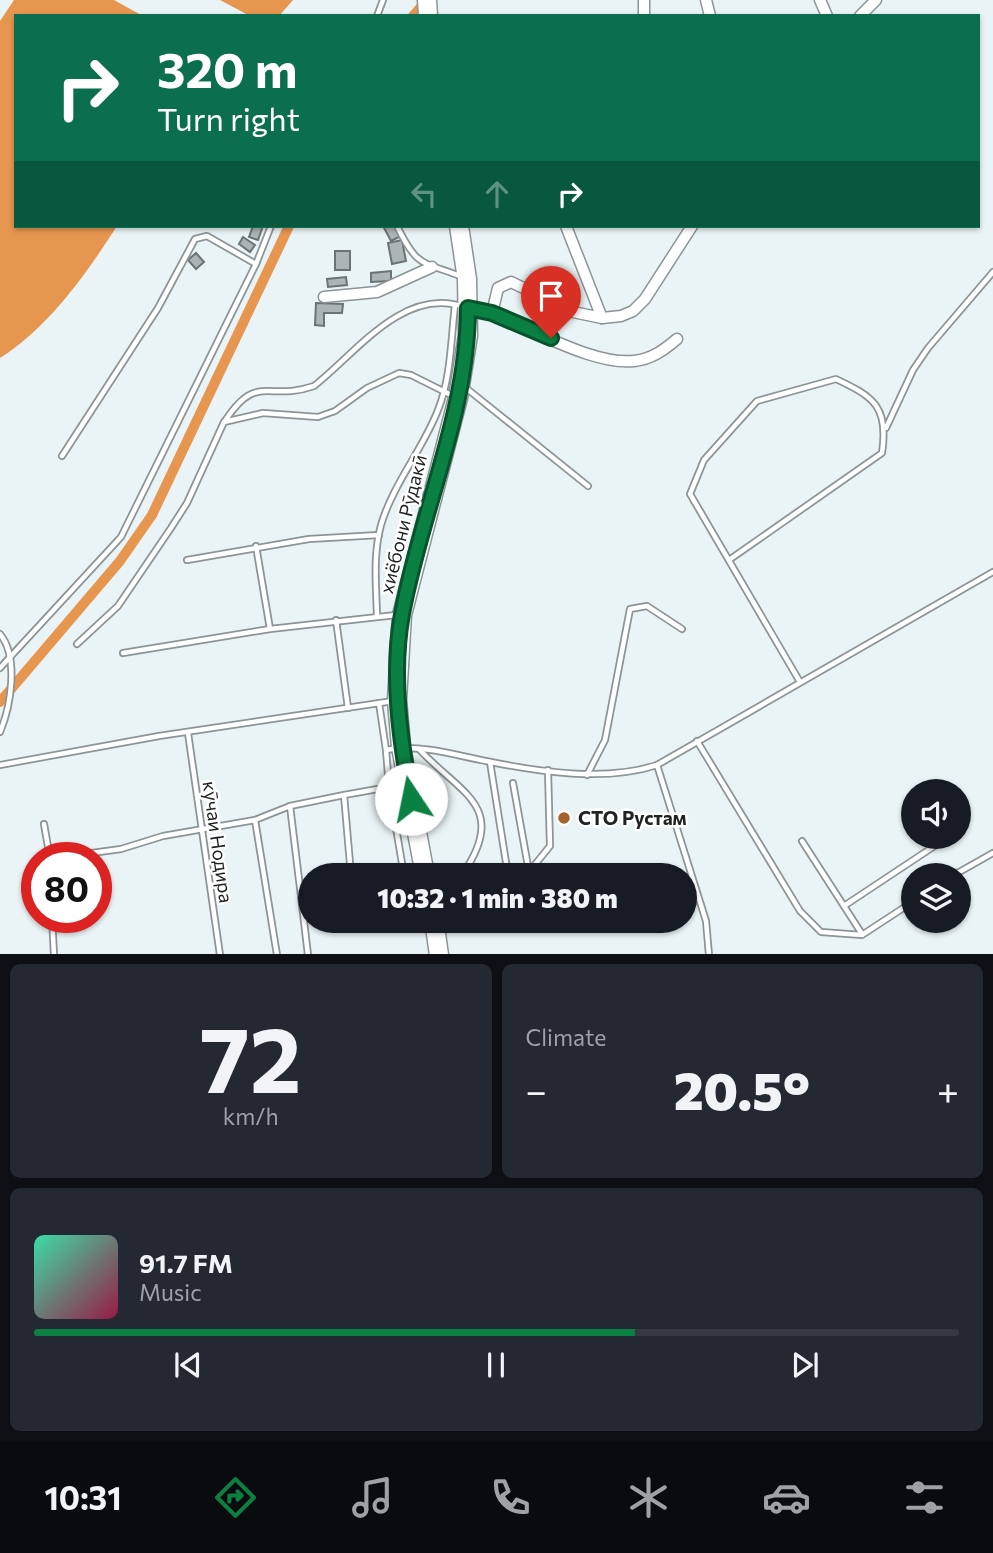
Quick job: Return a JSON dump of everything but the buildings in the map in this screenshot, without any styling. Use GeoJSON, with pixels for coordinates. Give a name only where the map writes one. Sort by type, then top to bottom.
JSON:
{"type":"FeatureCollection","features":[{"type":"Feature","properties":{"kind":"highway","name":"хиёбони Рӯдакӣ"},"geometry":{"type":"LineString","coordinates":[[423,863],[402,749],[397,700],[402,615],[468,335],[461,306],[467,279],[460,228]]}},
{"type":"Feature","properties":{"kind":"highway"},"geometry":{"type":"LineString","coordinates":[[438,933],[439,954]]}},
{"type":"Feature","properties":{"kind":"street"},"geometry":{"type":"LineString","coordinates":[[862,14],[876,0]]}},
{"type":"Feature","properties":{"kind":"street"},"geometry":{"type":"LineString","coordinates":[[567,228],[602,318]]}},
{"type":"Feature","properties":{"kind":"street"},"geometry":{"type":"LineString","coordinates":[[683,228],[686,237]]}},
{"type":"Feature","properties":{"kind":"street"},"geometry":{"type":"LineString","coordinates":[[492,313],[498,288],[511,282],[573,312],[602,318],[633,311],[645,299],[691,228]]}},
{"type":"Feature","properties":{"kind":"street"},"geometry":{"type":"LineString","coordinates":[[324,297],[377,292],[432,267]]}},
{"type":"Feature","properties":{"kind":"street"},"geometry":{"type":"LineString","coordinates":[[461,306],[492,313],[573,348],[624,361],[660,354],[677,339]]}},
{"type":"Feature","properties":{"kind":"lane"},"geometry":{"type":"LineString","coordinates":[[0,668],[11,661],[121,537],[256,264],[270,228]]}},
{"type":"Feature","properties":{"kind":"lane"},"geometry":{"type":"LineString","coordinates":[[398,228],[410,252],[432,267],[467,279]]}},
{"type":"Feature","properties":{"kind":"lane"},"geometry":{"type":"LineString","coordinates":[[62,456],[158,308],[195,239],[207,236],[256,264]]}},
{"type":"Feature","properties":{"kind":"lane"},"geometry":{"type":"LineString","coordinates":[[729,559],[882,453],[886,429],[913,370],[928,348],[993,272]]}},
{"type":"Feature","properties":{"kind":"lane"},"geometry":{"type":"LineString","coordinates":[[77,644],[118,606],[171,528],[197,483],[224,422],[246,394],[257,391],[298,391],[314,386],[400,314],[433,303],[461,306]]}},
{"type":"Feature","properties":{"kind":"lane"},"geometry":{"type":"LineString","coordinates":[[224,422],[263,414],[318,417],[335,411],[367,388],[399,373],[484,400],[587,486]]}},
{"type":"Feature","properties":{"kind":"lane"},"geometry":{"type":"LineString","coordinates":[[800,682],[690,495],[704,460],[757,401],[836,379],[870,396],[886,429]]}},
{"type":"Feature","properties":{"kind":"lane"},"geometry":{"type":"LineString","coordinates":[[377,615],[375,573],[379,535],[386,512],[438,410],[454,391]]}},
{"type":"Feature","properties":{"kind":"lane"},"geometry":{"type":"LineString","coordinates":[[187,560],[256,547],[355,534],[379,535]]}},
{"type":"Feature","properties":{"kind":"lane"},"geometry":{"type":"LineString","coordinates":[[256,547],[270,629]]}},
{"type":"Feature","properties":{"kind":"lane"},"geometry":{"type":"LineString","coordinates":[[402,749],[586,775],[628,773],[657,765],[993,572]]}},
{"type":"Feature","properties":{"kind":"lane"},"geometry":{"type":"LineString","coordinates":[[586,775],[605,740],[630,609],[647,606],[682,629]]}},
{"type":"Feature","properties":{"kind":"lane"},"geometry":{"type":"LineString","coordinates":[[123,653],[336,620],[402,615]]}},
{"type":"Feature","properties":{"kind":"lane"},"geometry":{"type":"LineString","coordinates":[[336,620],[348,708]]}},
{"type":"Feature","properties":{"kind":"lane"},"geometry":{"type":"LineString","coordinates":[[0,634],[11,661],[1,730]]}},
{"type":"Feature","properties":{"kind":"lane"},"geometry":{"type":"LineString","coordinates":[[0,765],[397,700]]}},
{"type":"Feature","properties":{"kind":"lane"},"geometry":{"type":"LineString","coordinates":[[379,703],[402,749],[466,790],[480,814],[481,841],[469,863]]}},
{"type":"Feature","properties":{"kind":"lane","name":"кӯчаи Нодира"},"geometry":{"type":"LineString","coordinates":[[188,733],[220,954]]}},
{"type":"Feature","properties":{"kind":"lane"},"geometry":{"type":"LineString","coordinates":[[697,741],[800,911],[821,932],[862,934],[901,909]]}},
{"type":"Feature","properties":{"kind":"lane"},"geometry":{"type":"LineString","coordinates":[[402,749],[389,787],[402,863]]}},
{"type":"Feature","properties":{"kind":"lane"},"geometry":{"type":"LineString","coordinates":[[490,762],[506,863]]}},
{"type":"Feature","properties":{"kind":"lane"},"geometry":{"type":"LineString","coordinates":[[657,765],[706,921],[709,954]]}},
{"type":"Feature","properties":{"kind":"lane"},"geometry":{"type":"LineString","coordinates":[[536,863],[550,846],[548,770]]}},
{"type":"Feature","properties":{"kind":"lane"},"geometry":{"type":"LineString","coordinates":[[513,783],[527,863]]}},
{"type":"Feature","properties":{"kind":"lane"},"geometry":{"type":"LineString","coordinates":[[112,850],[149,839],[255,820],[290,806],[389,787]]}},
{"type":"Feature","properties":{"kind":"lane"},"geometry":{"type":"LineString","coordinates":[[344,795],[350,863]]}},
{"type":"Feature","properties":{"kind":"lane"},"geometry":{"type":"LineString","coordinates":[[290,806],[298,871]]}},
{"type":"Feature","properties":{"kind":"lane"},"geometry":{"type":"LineString","coordinates":[[255,820],[277,954]]}},
{"type":"Feature","properties":{"kind":"lane"},"geometry":{"type":"LineString","coordinates":[[44,824],[48,842]]}},
{"type":"Feature","properties":{"kind":"lane"},"geometry":{"type":"LineString","coordinates":[[802,841],[862,934]]}},
{"type":"Feature","properties":{"kind":"lane"},"geometry":{"type":"LineString","coordinates":[[844,906],[930,849]]}},
{"type":"Feature","properties":{"kind":"lane"},"geometry":{"type":"LineString","coordinates":[[971,865],[993,853]]}},
{"type":"Feature","properties":{"kind":"lane"},"geometry":{"type":"LineString","coordinates":[[53,933],[54,954]]}},
{"type":"Feature","properties":{"kind":"lane"},"geometry":{"type":"LineString","coordinates":[[305,933],[308,954]]}},
{"type":"Feature","properties":{"kind":"shaded area"},"geometry":{"type":"Polygon","coordinates":[[[14,0],[114,0],[139,14],[14,14],[14,228],[116,228],[93,263],[50,315],[35,331],[0,358],[0,21],[14,0]]]}},
{"type":"Feature","properties":{"kind":"shaded area"},"geometry":{"type":"Polygon","coordinates":[[[220,0],[293,0],[281,14],[246,14],[220,0]]]}},
{"type":"Feature","properties":{"kind":"waterway"},"geometry":{"type":"LineString","coordinates":[[415,14],[427,0]]}},
{"type":"Feature","properties":{"kind":"waterway"},"geometry":{"type":"LineString","coordinates":[[0,702],[120,561],[152,515],[288,228]]}},
{"type":"Feature","properties":{"kind":"place","name":"СТО Рустам"},"geometry":{"type":"Point","coordinates":[564,818]}},
{"type":"Feature","properties":{"kind":"route"},"geometry":{"type":"LineString","coordinates":[[411,799],[401,747],[397,700],[402,615],[458,398],[468,335],[468,308],[492,313],[551,338]]}}]}
